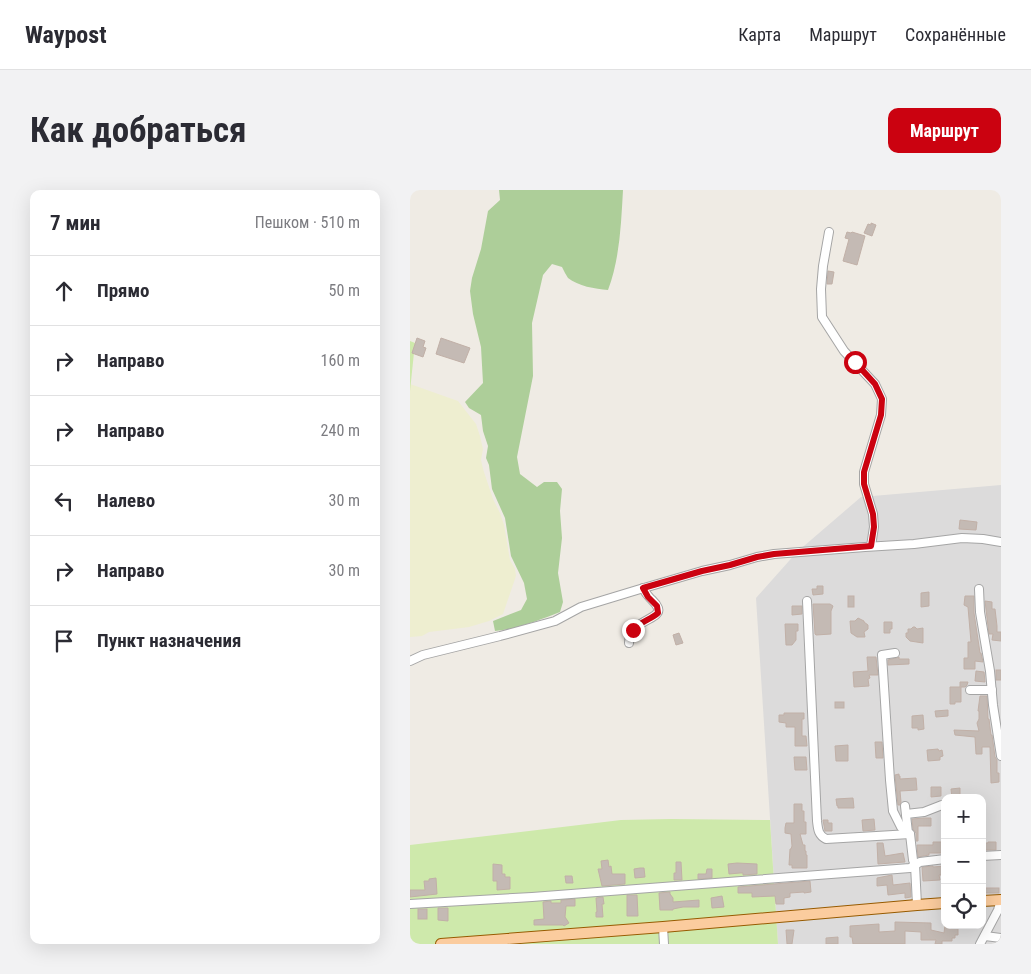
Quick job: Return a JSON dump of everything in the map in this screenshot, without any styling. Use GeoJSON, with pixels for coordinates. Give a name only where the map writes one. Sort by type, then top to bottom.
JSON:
{"type":"FeatureCollection","features":[{"type":"Feature","properties":{"kind":"main road"},"geometry":{"type":"LineString","coordinates":[[986,901],[1001,900]]}},
{"type":"Feature","properties":{"kind":"main road"},"geometry":{"type":"LineString","coordinates":[[441,944],[663,928],[941,903]]}},
{"type":"Feature","properties":{"kind":"street"},"geometry":{"type":"LineString","coordinates":[[828,232],[821,289],[822,317],[844,351],[875,384],[882,399],[881,415],[864,472],[864,484],[874,521],[871,546]]}},
{"type":"Feature","properties":{"kind":"street"},"geometry":{"type":"LineString","coordinates":[[410,661],[423,655],[555,621],[581,607],[702,571],[757,557],[774,554],[914,544],[962,538],[1001,542]]}},
{"type":"Feature","properties":{"kind":"street"},"geometry":{"type":"LineString","coordinates":[[629,643],[631,634],[637,626],[658,613],[657,606],[648,597],[643,588]]}},
{"type":"Feature","properties":{"kind":"street"},"geometry":{"type":"LineString","coordinates":[[979,589],[980,612],[1001,756]]}},
{"type":"Feature","properties":{"kind":"street"},"geometry":{"type":"LineString","coordinates":[[807,601],[819,833],[826,839],[909,834]]}},
{"type":"Feature","properties":{"kind":"street"},"geometry":{"type":"LineString","coordinates":[[895,653],[882,655],[892,810],[901,827],[909,834]]}},
{"type":"Feature","properties":{"kind":"street"},"geometry":{"type":"LineString","coordinates":[[970,690],[992,690]]}},
{"type":"Feature","properties":{"kind":"street"},"geometry":{"type":"LineString","coordinates":[[906,814],[924,812],[941,805]]}},
{"type":"Feature","properties":{"kind":"street"},"geometry":{"type":"LineString","coordinates":[[904,806],[915,865],[917,905]]}},
{"type":"Feature","properties":{"kind":"street"},"geometry":{"type":"LineString","coordinates":[[986,856],[1001,855]]}},
{"type":"Feature","properties":{"kind":"street"},"geometry":{"type":"LineString","coordinates":[[410,904],[910,868],[920,862],[941,860]]}},
{"type":"Feature","properties":{"kind":"street"},"geometry":{"type":"LineString","coordinates":[[980,944],[998,910],[1001,900]]}},
{"type":"Feature","properties":{"kind":"street"},"geometry":{"type":"LineString","coordinates":[[663,928],[664,944]]}},
{"type":"Feature","properties":{"kind":"street"},"geometry":{"type":"LineString","coordinates":[[985,936],[1001,938]]}},
{"type":"Feature","properties":{"kind":"shaded area"},"geometry":{"type":"Polygon","coordinates":[[[1001,485],[1001,944],[778,944],[756,598],[797,552],[861,497],[1001,485]]]}},
{"type":"Feature","properties":{"kind":"green space"},"geometry":{"type":"Polygon","coordinates":[[[499,190],[623,190],[621,228],[615,266],[608,290],[592,288],[577,283],[568,278],[562,267],[552,264],[543,275],[532,323],[533,376],[517,457],[520,474],[537,487],[544,482],[557,482],[562,489],[560,511],[562,538],[558,573],[563,602],[560,612],[520,626],[495,631],[493,621],[521,610],[527,599],[524,583],[511,556],[505,518],[492,489],[489,465],[486,458],[488,446],[483,431],[481,415],[469,408],[465,402],[483,383],[481,347],[470,291],[481,249],[488,211],[500,200],[499,190]]]}},
{"type":"Feature","properties":{"kind":"green space"},"geometry":{"type":"Polygon","coordinates":[[[410,341],[415,343],[410,391],[410,341]]]}},
{"type":"Feature","properties":{"kind":"green space"},"geometry":{"type":"Polygon","coordinates":[[[410,384],[458,401],[476,424],[483,449],[481,460],[483,469],[504,525],[510,560],[515,569],[516,576],[503,614],[489,621],[469,627],[429,632],[422,636],[410,637],[410,384]]]}},
{"type":"Feature","properties":{"kind":"green space"},"geometry":{"type":"Polygon","coordinates":[[[621,820],[770,820],[778,944],[410,944],[410,845],[621,820]]]}},
{"type":"Feature","properties":{"kind":"building"},"geometry":{"type":"Polygon","coordinates":[[[871,223],[876,225],[872,236],[864,233],[868,224],[871,225],[871,223]]]}},
{"type":"Feature","properties":{"kind":"building"},"geometry":{"type":"Polygon","coordinates":[[[847,232],[865,236],[857,265],[843,261],[849,239],[845,238],[847,232]]]}},
{"type":"Feature","properties":{"kind":"building"},"geometry":{"type":"Polygon","coordinates":[[[828,271],[834,272],[832,284],[827,284],[828,271]]]}},
{"type":"Feature","properties":{"kind":"building"},"geometry":{"type":"Polygon","coordinates":[[[417,338],[425,341],[423,347],[426,348],[423,357],[412,353],[417,338]]]}},
{"type":"Feature","properties":{"kind":"building"},"geometry":{"type":"Polygon","coordinates":[[[441,338],[470,348],[464,363],[436,354],[441,338]]]}},
{"type":"Feature","properties":{"kind":"building"},"geometry":{"type":"Polygon","coordinates":[[[960,520],[977,522],[976,530],[959,529],[960,520]]]}},
{"type":"Feature","properties":{"kind":"building"},"geometry":{"type":"Polygon","coordinates":[[[817,586],[823,586],[823,594],[813,595],[812,589],[817,589],[817,586]]]}},
{"type":"Feature","properties":{"kind":"building"},"geometry":{"type":"Polygon","coordinates":[[[929,592],[929,606],[921,607],[921,593],[929,592]]]}},
{"type":"Feature","properties":{"kind":"building"},"geometry":{"type":"Polygon","coordinates":[[[848,596],[854,596],[854,607],[848,607],[848,596]]]}},
{"type":"Feature","properties":{"kind":"building"},"geometry":{"type":"Polygon","coordinates":[[[965,596],[974,596],[974,613],[983,662],[975,661],[975,669],[964,669],[964,658],[968,658],[968,642],[971,642],[968,607],[964,605],[965,596]]]}},
{"type":"Feature","properties":{"kind":"building"},"geometry":{"type":"Polygon","coordinates":[[[985,601],[992,602],[992,609],[995,609],[997,632],[1001,632],[1001,641],[992,640],[993,634],[989,634],[985,601]]]}},
{"type":"Feature","properties":{"kind":"building"},"geometry":{"type":"Polygon","coordinates":[[[813,604],[830,604],[833,606],[831,611],[831,634],[815,634],[813,604]]]}},
{"type":"Feature","properties":{"kind":"building"},"geometry":{"type":"Polygon","coordinates":[[[792,606],[802,606],[802,614],[792,615],[792,606]]]}},
{"type":"Feature","properties":{"kind":"building"},"geometry":{"type":"Polygon","coordinates":[[[858,618],[868,625],[868,629],[864,632],[865,637],[857,637],[851,633],[850,621],[855,621],[858,618]]]}},
{"type":"Feature","properties":{"kind":"building"},"geometry":{"type":"Polygon","coordinates":[[[884,622],[892,622],[890,633],[884,633],[884,622]]]}},
{"type":"Feature","properties":{"kind":"building"},"geometry":{"type":"Polygon","coordinates":[[[785,624],[798,624],[796,640],[792,645],[786,645],[785,624]]]}},
{"type":"Feature","properties":{"kind":"building"},"geometry":{"type":"Polygon","coordinates":[[[913,627],[917,629],[923,628],[923,643],[910,641],[906,637],[908,629],[913,627]]]}},
{"type":"Feature","properties":{"kind":"building"},"geometry":{"type":"Polygon","coordinates":[[[679,633],[683,643],[676,645],[673,635],[679,633]]]}},
{"type":"Feature","properties":{"kind":"building"},"geometry":{"type":"Polygon","coordinates":[[[867,657],[876,657],[878,675],[869,675],[869,686],[854,687],[853,672],[868,671],[867,657]]]}},
{"type":"Feature","properties":{"kind":"building"},"geometry":{"type":"Polygon","coordinates":[[[899,657],[899,659],[909,659],[909,664],[888,665],[888,660],[899,657]]]}},
{"type":"Feature","properties":{"kind":"building"},"geometry":{"type":"Polygon","coordinates":[[[996,670],[1001,670],[1001,680],[996,680],[996,670]]]}},
{"type":"Feature","properties":{"kind":"building"},"geometry":{"type":"Polygon","coordinates":[[[976,671],[984,672],[985,682],[975,681],[976,671]]]}},
{"type":"Feature","properties":{"kind":"building"},"geometry":{"type":"Polygon","coordinates":[[[960,682],[968,682],[965,687],[961,687],[961,702],[950,704],[950,687],[960,687],[960,682]]]}},
{"type":"Feature","properties":{"kind":"building"},"geometry":{"type":"Polygon","coordinates":[[[980,696],[987,696],[988,719],[997,760],[999,782],[991,783],[990,747],[982,747],[982,754],[976,754],[975,737],[955,735],[954,730],[979,731],[977,723],[979,719],[980,696]]]}},
{"type":"Feature","properties":{"kind":"building"},"geometry":{"type":"Polygon","coordinates":[[[835,702],[844,702],[844,708],[835,708],[835,702]]]}},
{"type":"Feature","properties":{"kind":"building"},"geometry":{"type":"Polygon","coordinates":[[[948,710],[948,716],[936,717],[935,711],[948,710]]]}},
{"type":"Feature","properties":{"kind":"building"},"geometry":{"type":"Polygon","coordinates":[[[784,713],[804,713],[802,736],[806,736],[807,746],[795,746],[795,727],[786,727],[786,723],[779,722],[779,715],[784,715],[784,713]]]}},
{"type":"Feature","properties":{"kind":"building"},"geometry":{"type":"Polygon","coordinates":[[[923,715],[924,729],[912,728],[912,716],[923,715]]]}},
{"type":"Feature","properties":{"kind":"building"},"geometry":{"type":"Polygon","coordinates":[[[875,742],[882,742],[883,758],[876,758],[875,742]]]}},
{"type":"Feature","properties":{"kind":"building"},"geometry":{"type":"Polygon","coordinates":[[[848,745],[848,761],[836,761],[835,746],[848,745]]]}},
{"type":"Feature","properties":{"kind":"building"},"geometry":{"type":"Polygon","coordinates":[[[938,749],[939,751],[942,750],[943,756],[940,757],[940,760],[928,761],[927,750],[938,749]]]}},
{"type":"Feature","properties":{"kind":"building"},"geometry":{"type":"Polygon","coordinates":[[[794,757],[806,757],[807,770],[795,770],[794,757]]]}},
{"type":"Feature","properties":{"kind":"building"},"geometry":{"type":"Polygon","coordinates":[[[899,774],[900,779],[916,778],[917,790],[900,791],[901,802],[898,805],[895,775],[899,774]]]}},
{"type":"Feature","properties":{"kind":"building"},"geometry":{"type":"Polygon","coordinates":[[[931,787],[941,787],[941,796],[931,797],[931,787]]]}},
{"type":"Feature","properties":{"kind":"building"},"geometry":{"type":"Polygon","coordinates":[[[960,788],[960,794],[952,794],[951,789],[960,788]]]}},
{"type":"Feature","properties":{"kind":"building"},"geometry":{"type":"Polygon","coordinates":[[[853,798],[854,808],[838,808],[836,799],[853,798]]]}},
{"type":"Feature","properties":{"kind":"building"},"geometry":{"type":"Polygon","coordinates":[[[794,804],[802,804],[802,811],[804,811],[806,834],[800,834],[803,845],[805,845],[807,868],[792,868],[792,865],[789,865],[790,849],[792,846],[791,834],[785,833],[785,828],[786,823],[794,823],[794,804]]]}},
{"type":"Feature","properties":{"kind":"building"},"geometry":{"type":"Polygon","coordinates":[[[931,818],[931,826],[918,826],[918,841],[916,841],[912,819],[931,818]]]}},
{"type":"Feature","properties":{"kind":"building"},"geometry":{"type":"Polygon","coordinates":[[[874,819],[875,830],[863,831],[862,820],[874,819]]]}},
{"type":"Feature","properties":{"kind":"building"},"geometry":{"type":"Polygon","coordinates":[[[823,820],[828,820],[828,823],[832,823],[832,831],[825,831],[823,820]]]}},
{"type":"Feature","properties":{"kind":"building"},"geometry":{"type":"Polygon","coordinates":[[[933,842],[941,842],[941,853],[929,853],[929,855],[918,857],[917,845],[933,845],[933,842]]]}},
{"type":"Feature","properties":{"kind":"building"},"geometry":{"type":"Polygon","coordinates":[[[996,842],[996,850],[986,850],[986,843],[996,842]]]}},
{"type":"Feature","properties":{"kind":"building"},"geometry":{"type":"Polygon","coordinates":[[[877,843],[883,843],[885,856],[903,853],[905,862],[878,864],[877,843]]]}},
{"type":"Feature","properties":{"kind":"building"},"geometry":{"type":"Polygon","coordinates":[[[608,860],[612,874],[625,874],[625,884],[602,886],[598,869],[602,869],[601,861],[608,860]]]}},
{"type":"Feature","properties":{"kind":"building"},"geometry":{"type":"Polygon","coordinates":[[[676,862],[681,862],[682,880],[674,880],[676,862]]]}},
{"type":"Feature","properties":{"kind":"building"},"geometry":{"type":"Polygon","coordinates":[[[493,864],[502,865],[502,874],[505,874],[505,877],[510,877],[510,889],[497,890],[497,881],[493,881],[493,864]]]}},
{"type":"Feature","properties":{"kind":"building"},"geometry":{"type":"Polygon","coordinates":[[[728,864],[757,864],[757,874],[729,874],[728,864]]]}},
{"type":"Feature","properties":{"kind":"building"},"geometry":{"type":"Polygon","coordinates":[[[941,866],[940,880],[923,881],[922,867],[941,866]]]}},
{"type":"Feature","properties":{"kind":"building"},"geometry":{"type":"Polygon","coordinates":[[[644,868],[645,877],[635,878],[634,869],[644,868]]]}},
{"type":"Feature","properties":{"kind":"building"},"geometry":{"type":"Polygon","coordinates":[[[707,869],[712,869],[712,878],[698,879],[698,874],[706,874],[707,869]]]}},
{"type":"Feature","properties":{"kind":"building"},"geometry":{"type":"Polygon","coordinates":[[[892,875],[893,885],[910,883],[911,897],[905,898],[905,893],[888,895],[887,885],[877,886],[877,878],[892,875]]]}},
{"type":"Feature","properties":{"kind":"building"},"geometry":{"type":"Polygon","coordinates":[[[565,876],[572,876],[573,883],[566,883],[565,876]]]}},
{"type":"Feature","properties":{"kind":"building"},"geometry":{"type":"Polygon","coordinates":[[[436,878],[437,894],[410,897],[410,890],[425,890],[424,881],[436,878]]]}},
{"type":"Feature","properties":{"kind":"building"},"geometry":{"type":"Polygon","coordinates":[[[810,881],[811,892],[790,893],[790,897],[784,898],[784,904],[776,904],[775,896],[752,897],[752,893],[738,893],[738,887],[810,881]]]}},
{"type":"Feature","properties":{"kind":"building"},"geometry":{"type":"Polygon","coordinates":[[[986,888],[999,888],[999,893],[986,893],[986,888]]]}},
{"type":"Feature","properties":{"kind":"building"},"geometry":{"type":"Polygon","coordinates":[[[670,892],[673,902],[699,900],[699,907],[660,910],[659,893],[670,892]]]}},
{"type":"Feature","properties":{"kind":"building"},"geometry":{"type":"Polygon","coordinates":[[[627,895],[637,895],[638,916],[627,916],[627,895]]]}},
{"type":"Feature","properties":{"kind":"building"},"geometry":{"type":"Polygon","coordinates":[[[722,896],[724,907],[712,908],[711,898],[722,896]]]}},
{"type":"Feature","properties":{"kind":"building"},"geometry":{"type":"Polygon","coordinates":[[[603,897],[603,917],[596,917],[596,898],[603,897]]]}},
{"type":"Feature","properties":{"kind":"building"},"geometry":{"type":"Polygon","coordinates":[[[575,899],[575,906],[566,906],[565,917],[569,923],[564,926],[534,925],[534,920],[544,919],[543,902],[561,903],[561,900],[575,899]]]}},
{"type":"Feature","properties":{"kind":"building"},"geometry":{"type":"Polygon","coordinates":[[[438,908],[448,908],[448,921],[438,920],[438,908]]]}},
{"type":"Feature","properties":{"kind":"building"},"geometry":{"type":"Polygon","coordinates":[[[418,909],[427,909],[427,919],[418,919],[418,909]]]}},
{"type":"Feature","properties":{"kind":"building"},"geometry":{"type":"Polygon","coordinates":[[[895,922],[931,923],[931,930],[944,933],[944,929],[958,929],[958,935],[952,938],[952,941],[942,941],[942,944],[935,944],[936,940],[921,940],[921,932],[905,931],[905,944],[853,944],[852,937],[850,937],[850,926],[879,924],[879,932],[895,931],[895,922]]]}},
{"type":"Feature","properties":{"kind":"building"},"geometry":{"type":"Polygon","coordinates":[[[786,930],[794,930],[792,944],[787,944],[786,930]]]}},
{"type":"Feature","properties":{"kind":"building"},"geometry":{"type":"Polygon","coordinates":[[[838,937],[838,944],[826,944],[826,938],[838,937]]]}},
{"type":"Feature","properties":{"kind":"route"},"geometry":{"type":"LineString","coordinates":[[633,630],[642,622],[658,613],[657,606],[648,597],[643,588],[757,557],[871,546],[874,527],[873,514],[864,484],[864,472],[881,415],[882,399],[875,384],[855,362]]}}]}
